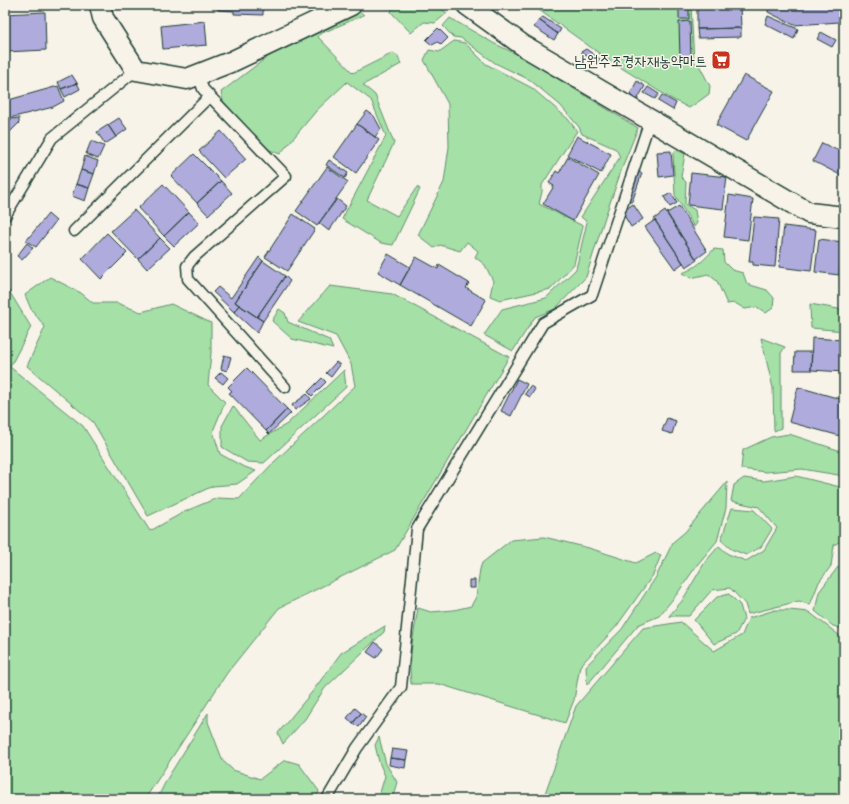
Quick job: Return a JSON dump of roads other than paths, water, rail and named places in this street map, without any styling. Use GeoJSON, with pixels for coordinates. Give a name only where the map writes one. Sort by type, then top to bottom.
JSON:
{"type":"FeatureCollection","features":[{"type":"Feature","properties":{"kind":"street"},"geometry":{"type":"LineString","coordinates":[[100,5],[103,18],[136,70],[187,79],[233,61],[351,5]]}},
{"type":"Feature","properties":{"kind":"street"},"geometry":{"type":"LineString","coordinates":[[467,5],[524,46],[809,213],[844,217]]}},
{"type":"Feature","properties":{"kind":"lane"},"geometry":{"type":"LineString","coordinates":[[5,216],[52,138],[136,70]]}},
{"type":"Feature","properties":{"kind":"lane"},"geometry":{"type":"LineString","coordinates":[[198,74],[203,89],[286,176],[194,257],[187,266],[188,280],[285,387]]}},
{"type":"Feature","properties":{"kind":"lane"},"geometry":{"type":"LineString","coordinates":[[74,231],[210,96]]}},
{"type":"Feature","properties":{"kind":"lane"},"geometry":{"type":"LineString","coordinates":[[327,799],[357,748],[401,687],[417,529],[543,323],[592,295],[650,120]]}},
{"type":"Feature","properties":{"kind":"place","name":"남원주조경자재농약마트"},"geometry":{"type":"Point","coordinates":[721,60]}}]}
